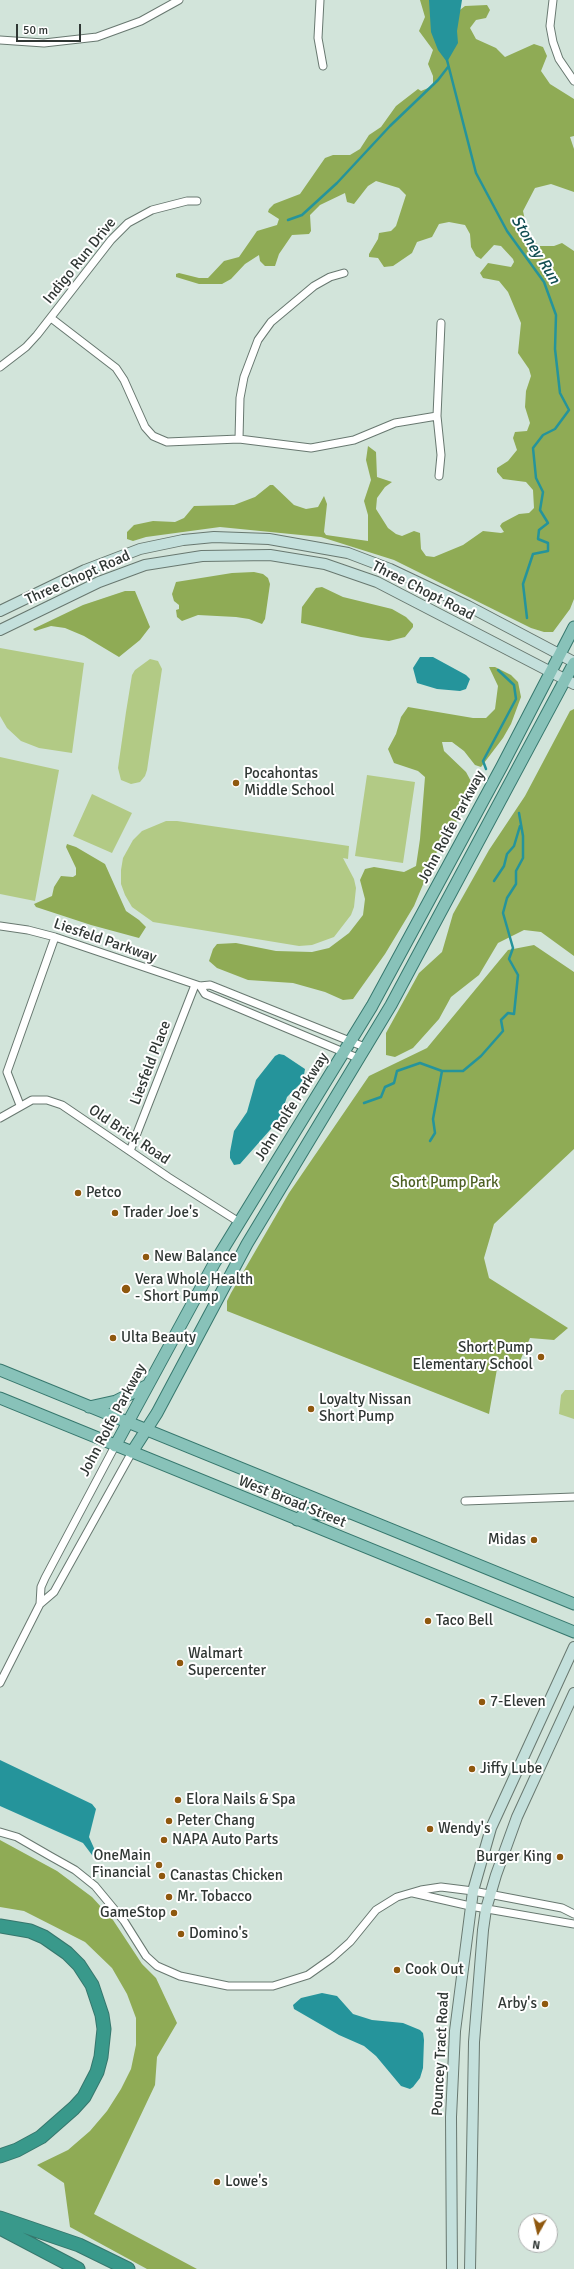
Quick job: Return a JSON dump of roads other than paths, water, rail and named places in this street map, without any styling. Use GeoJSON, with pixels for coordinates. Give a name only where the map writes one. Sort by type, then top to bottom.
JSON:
{"type":"FeatureCollection","features":[{"type":"Feature","properties":{"kind":"highway"},"geometry":{"type":"LineString","coordinates":[[0,1926],[30,1931],[44,1937],[67,1953],[79,1964],[92,1985],[102,2015],[104,2029],[101,2057],[97,2072],[74,2108],[41,2137],[17,2150],[0,2156]]}},
{"type":"Feature","properties":{"kind":"highway"},"geometry":{"type":"LineString","coordinates":[[0,2218],[53,2235],[104,2256],[128,2269]]}},
{"type":"Feature","properties":{"kind":"highway"},"geometry":{"type":"LineString","coordinates":[[0,2228],[78,2269]]}},
{"type":"Feature","properties":{"kind":"main road","name":"Three Chopt Road"},"geometry":{"type":"LineString","coordinates":[[0,612],[85,570],[140,549],[183,540],[214,537],[269,538],[348,553],[390,569],[468,606],[574,662]]}},
{"type":"Feature","properties":{"kind":"main road","name":"Three Chopt Road"},"geometry":{"type":"LineString","coordinates":[[0,630],[99,582],[145,565],[202,556],[227,554],[270,555],[325,564],[377,582],[550,673],[569,681]]}},
{"type":"Feature","properties":{"kind":"main road","name":"John Rolfe Parkway"},"geometry":{"type":"LineString","coordinates":[[115,1446],[215,1262],[351,1042],[481,804],[574,627]]}},
{"type":"Feature","properties":{"kind":"main road","name":"John Rolfe Parkway"},"geometry":{"type":"LineString","coordinates":[[132,1452],[146,1431],[246,1244],[293,1165],[367,1048],[569,681],[574,662]]}},
{"type":"Feature","properties":{"kind":"main road","name":"West Broad Street"},"geometry":{"type":"LineString","coordinates":[[0,1370],[146,1431],[574,1604]]}},
{"type":"Feature","properties":{"kind":"main road"},"geometry":{"type":"LineString","coordinates":[[89,1407],[116,1401],[148,1385]]}},
{"type":"Feature","properties":{"kind":"main road","name":"West Broad Street"},"geometry":{"type":"LineString","coordinates":[[0,1398],[574,1632]]}},
{"type":"Feature","properties":{"kind":"main road"},"geometry":{"type":"LineString","coordinates":[[297,1520],[303,1515],[311,1513],[329,1515],[349,1513]]}},
{"type":"Feature","properties":{"kind":"main road","name":"Pouncey Tract Road"},"geometry":{"type":"LineString","coordinates":[[452,2269],[451,2117],[455,2031],[470,1906],[492,1828],[574,1647]]}},
{"type":"Feature","properties":{"kind":"main road"},"geometry":{"type":"LineString","coordinates":[[470,2269],[474,2042],[486,1909],[520,1810],[574,1693]]}},
{"type":"Feature","properties":{"kind":"street"},"geometry":{"type":"LineString","coordinates":[[0,40],[44,44],[97,37],[141,21],[179,0]]}},
{"type":"Feature","properties":{"kind":"street"},"geometry":{"type":"LineString","coordinates":[[320,0],[318,38],[323,66]]}},
{"type":"Feature","properties":{"kind":"street"},"geometry":{"type":"LineString","coordinates":[[552,0],[550,26],[554,49],[574,81]]}},
{"type":"Feature","properties":{"kind":"street","name":"Indigo Run Drive"},"geometry":{"type":"LineString","coordinates":[[0,367],[26,347],[51,318],[111,240],[128,223],[152,210],[175,204],[197,201]]}},
{"type":"Feature","properties":{"kind":"street"},"geometry":{"type":"LineString","coordinates":[[240,439],[240,398],[244,377],[258,340],[271,322],[314,286],[330,277],[344,273]]}},
{"type":"Feature","properties":{"kind":"street"},"geometry":{"type":"LineString","coordinates":[[51,318],[116,368],[124,380],[145,427],[157,438],[174,443],[240,439],[311,448],[332,446],[354,440],[395,423],[437,416]]}},
{"type":"Feature","properties":{"kind":"street"},"geometry":{"type":"LineString","coordinates":[[439,476],[441,455],[437,416],[441,322]]}},
{"type":"Feature","properties":{"kind":"street","name":"Liesfeld Parkway"},"geometry":{"type":"LineString","coordinates":[[0,926],[28,930],[55,937],[197,986],[210,985],[367,1048]]}},
{"type":"Feature","properties":{"kind":"street"},"geometry":{"type":"LineString","coordinates":[[20,1105],[7,1072],[55,937]]}},
{"type":"Feature","properties":{"kind":"street","name":"Liesfeld Parkway"},"geometry":{"type":"LineString","coordinates":[[197,986],[205,994],[360,1059]]}},
{"type":"Feature","properties":{"kind":"street","name":"Liesfeld Place"},"geometry":{"type":"LineString","coordinates":[[130,1151],[197,986]]}},
{"type":"Feature","properties":{"kind":"street","name":"Old Brick Road"},"geometry":{"type":"LineString","coordinates":[[0,1118],[20,1105],[32,1100],[48,1100],[62,1105],[239,1222]]}},
{"type":"Feature","properties":{"kind":"street","name":"John Rolfe Parkway"},"geometry":{"type":"LineString","coordinates":[[40,1604],[40,1587],[115,1446]]}},
{"type":"Feature","properties":{"kind":"street","name":"John Rolfe Parkway"},"geometry":{"type":"LineString","coordinates":[[0,1683],[40,1604],[54,1592],[132,1452]]}},
{"type":"Feature","properties":{"kind":"street"},"geometry":{"type":"LineString","coordinates":[[465,1501],[574,1497]]}},
{"type":"Feature","properties":{"kind":"street"},"geometry":{"type":"LineString","coordinates":[[0,1832],[17,1837],[75,1870],[95,1886],[116,1910],[146,1956],[157,1966],[180,1976],[211,1984],[259,1987],[287,1983],[308,1975],[332,1958],[350,1942],[376,1910],[397,1897],[442,1887],[473,1891],[562,1908],[574,1914]]}},
{"type":"Feature","properties":{"kind":"street"},"geometry":{"type":"LineString","coordinates":[[411,1893],[470,1906],[574,1924]]}},
{"type":"Feature","properties":{"kind":"water"},"geometry":{"type":"Polygon","coordinates":[[[429,0],[462,0],[457,31],[458,43],[447,62],[438,50],[431,32],[429,0]]]}},
{"type":"Feature","properties":{"kind":"water"},"geometry":{"type":"Polygon","coordinates":[[[420,657],[433,657],[466,675],[470,679],[466,689],[460,691],[437,689],[417,683],[413,668],[420,657]]]}},
{"type":"Feature","properties":{"kind":"water"},"geometry":{"type":"Polygon","coordinates":[[[279,1054],[284,1055],[305,1069],[303,1081],[287,1097],[280,1117],[270,1130],[240,1164],[234,1165],[230,1158],[230,1152],[234,1131],[247,1112],[256,1080],[275,1056],[279,1054]]]}},
{"type":"Feature","properties":{"kind":"water"},"geometry":{"type":"Polygon","coordinates":[[[0,1760],[92,1804],[96,1809],[89,1837],[98,1857],[95,1859],[83,1843],[0,1806],[0,1760]]]}},
{"type":"Feature","properties":{"kind":"water"},"geometry":{"type":"Polygon","coordinates":[[[322,1993],[337,1996],[353,2014],[372,2020],[403,2023],[420,2030],[423,2033],[423,2068],[420,2078],[413,2087],[410,2089],[401,2086],[376,2056],[364,2046],[339,2035],[294,2009],[293,2005],[301,1998],[322,1993]]]}},
{"type":"Feature","properties":{"kind":"waterway","name":"Stoney Run"},"geometry":{"type":"LineString","coordinates":[[447,60],[476,173],[507,231],[544,282],[556,315],[555,349],[560,393],[569,410],[555,429],[543,435],[533,448],[536,478],[543,492],[540,510],[548,523],[539,530],[538,539],[548,543],[548,551],[533,554],[523,584],[527,618]]}},
{"type":"Feature","properties":{"kind":"waterway"},"geometry":{"type":"LineString","coordinates":[[288,220],[302,215],[337,183],[390,126],[438,80],[448,67]]}},
{"type":"Feature","properties":{"kind":"waterway","name":"Stoney Run"},"geometry":{"type":"LineString","coordinates":[[486,769],[483,761],[516,699],[514,685],[498,670]]}},
{"type":"Feature","properties":{"kind":"waterway","name":"Stoney Run"},"geometry":{"type":"LineString","coordinates":[[364,1103],[381,1097],[385,1087],[394,1083],[397,1071],[420,1063],[442,1071],[463,1071],[481,1056],[503,1031],[501,1020],[508,1013],[514,1014],[518,975],[509,959],[513,948],[503,913],[507,898],[516,884],[516,871],[523,858],[523,836],[519,813]]}},
{"type":"Feature","properties":{"kind":"waterway"},"geometry":{"type":"LineString","coordinates":[[494,881],[504,866],[507,854],[514,846],[520,826]]}},
{"type":"Feature","properties":{"kind":"waterway"},"geometry":{"type":"LineString","coordinates":[[430,1141],[435,1133],[433,1119],[442,1071]]}},
{"type":"Feature","properties":{"kind":"place","name":"Pocahontas Middle School"},"geometry":{"type":"Point","coordinates":[236,783]}},
{"type":"Feature","properties":{"kind":"place","name":"Petco"},"geometry":{"type":"Point","coordinates":[78,1193]}},
{"type":"Feature","properties":{"kind":"place","name":"Trader Joe's"},"geometry":{"type":"Point","coordinates":[115,1213]}},
{"type":"Feature","properties":{"kind":"place","name":"New Balance"},"geometry":{"type":"Point","coordinates":[146,1257]}},
{"type":"Feature","properties":{"kind":"place","name":"Vera Whole Health - Short Pump"},"geometry":{"type":"Point","coordinates":[126,1289]}},
{"type":"Feature","properties":{"kind":"place","name":"Ulta Beauty"},"geometry":{"type":"Point","coordinates":[113,1338]}},
{"type":"Feature","properties":{"kind":"place","name":"Short Pump Elementary School"},"geometry":{"type":"Point","coordinates":[541,1357]}},
{"type":"Feature","properties":{"kind":"place","name":"Loyalty Nissan Short Pump"},"geometry":{"type":"Point","coordinates":[311,1409]}},
{"type":"Feature","properties":{"kind":"place","name":"Midas"},"geometry":{"type":"Point","coordinates":[534,1540]}},
{"type":"Feature","properties":{"kind":"place","name":"Taco Bell"},"geometry":{"type":"Point","coordinates":[428,1621]}},
{"type":"Feature","properties":{"kind":"place","name":"Walmart Supercenter"},"geometry":{"type":"Point","coordinates":[180,1663]}},
{"type":"Feature","properties":{"kind":"place","name":"7-Eleven"},"geometry":{"type":"Point","coordinates":[482,1702]}},
{"type":"Feature","properties":{"kind":"place","name":"Jiffy Lube"},"geometry":{"type":"Point","coordinates":[472,1769]}},
{"type":"Feature","properties":{"kind":"place","name":"Elora Nails & Spa"},"geometry":{"type":"Point","coordinates":[178,1800]}},
{"type":"Feature","properties":{"kind":"place","name":"Peter Chang"},"geometry":{"type":"Point","coordinates":[169,1821]}},
{"type":"Feature","properties":{"kind":"place","name":"Wendy's"},"geometry":{"type":"Point","coordinates":[430,1829]}},
{"type":"Feature","properties":{"kind":"place","name":"NAPA Auto Parts"},"geometry":{"type":"Point","coordinates":[164,1840]}},
{"type":"Feature","properties":{"kind":"place","name":"Burger King"},"geometry":{"type":"Point","coordinates":[560,1857]}},
{"type":"Feature","properties":{"kind":"place","name":"OneMain Financial"},"geometry":{"type":"Point","coordinates":[159,1865]}},
{"type":"Feature","properties":{"kind":"place","name":"Canastas Chicken"},"geometry":{"type":"Point","coordinates":[162,1876]}},
{"type":"Feature","properties":{"kind":"place","name":"Mr. Tobacco"},"geometry":{"type":"Point","coordinates":[169,1897]}},
{"type":"Feature","properties":{"kind":"place","name":"GameStop"},"geometry":{"type":"Point","coordinates":[174,1913]}},
{"type":"Feature","properties":{"kind":"place","name":"Domino's"},"geometry":{"type":"Point","coordinates":[181,1934]}},
{"type":"Feature","properties":{"kind":"place","name":"Cook Out"},"geometry":{"type":"Point","coordinates":[397,1970]}},
{"type":"Feature","properties":{"kind":"place","name":"Arby's"},"geometry":{"type":"Point","coordinates":[545,2004]}},
{"type":"Feature","properties":{"kind":"place","name":"Lowe's"},"geometry":{"type":"Point","coordinates":[217,2182]}},
{"type":"Feature","properties":{"kind":"park label","name":"Short Pump Park"},"geometry":{"type":"Point","coordinates":[445,1183]}}]}
